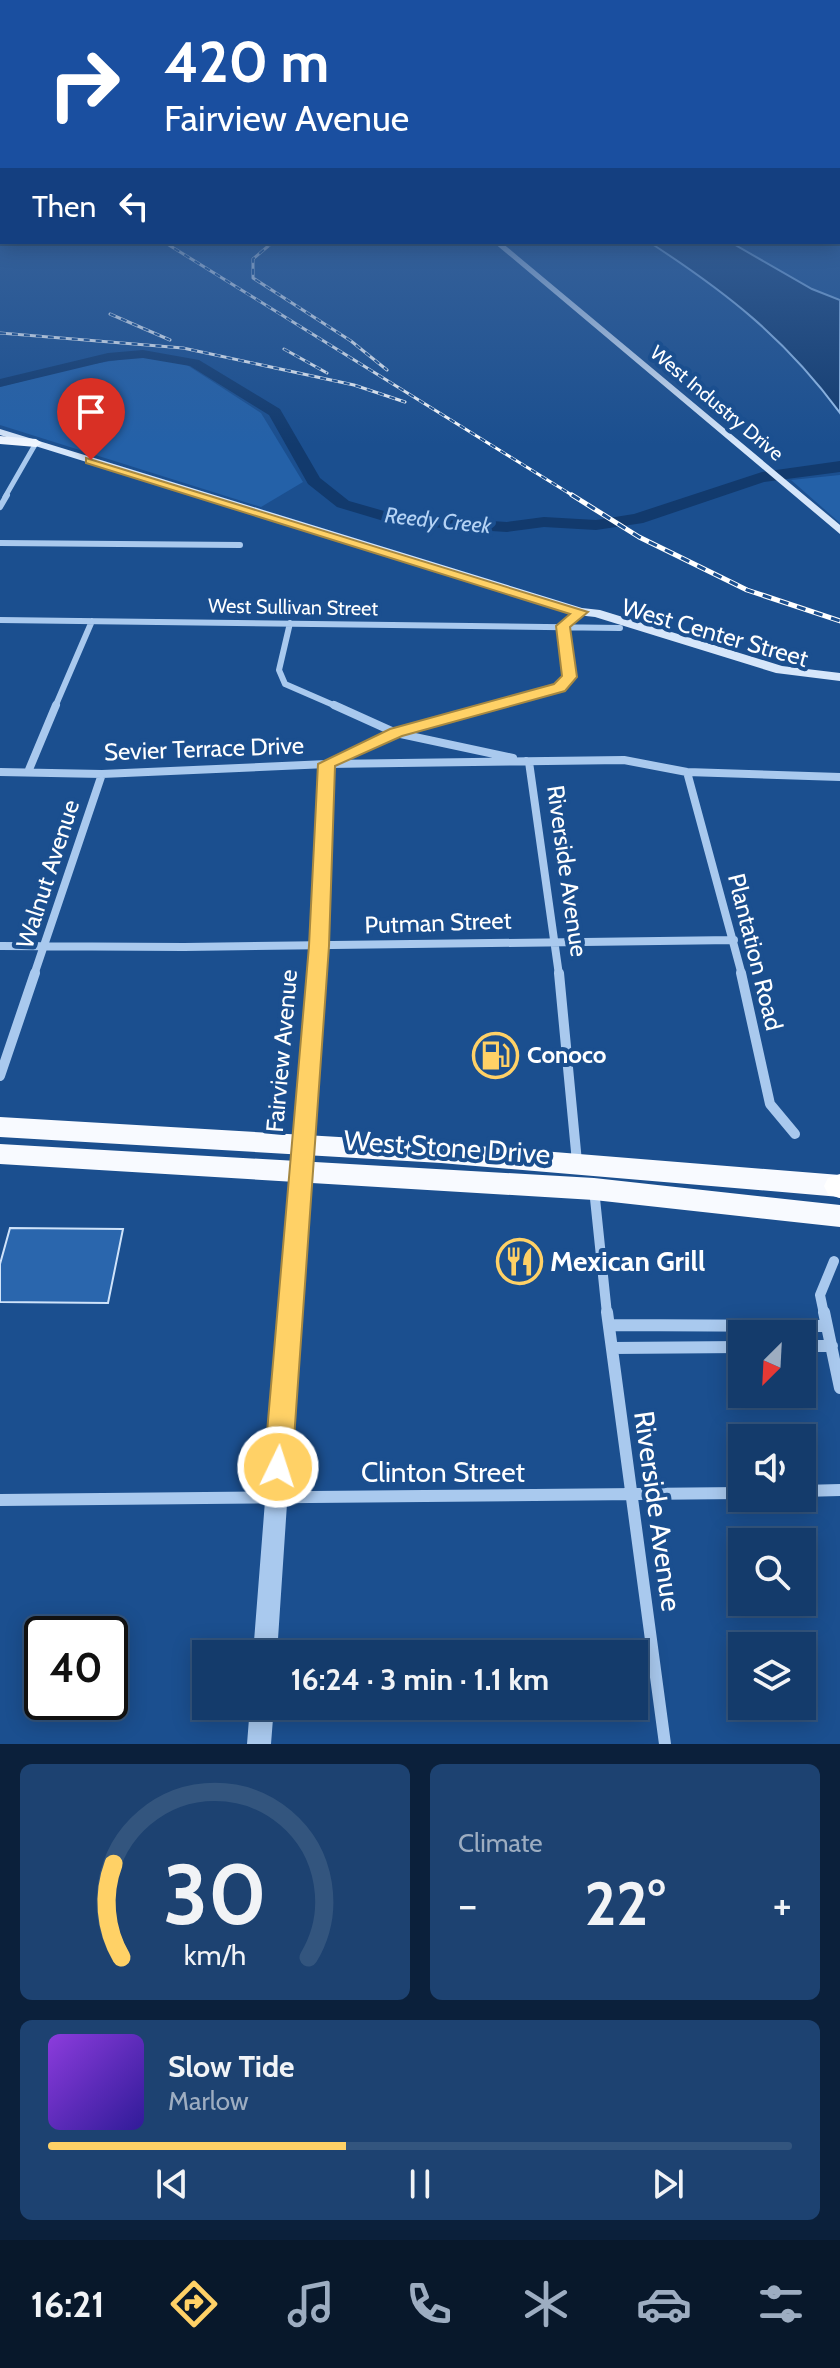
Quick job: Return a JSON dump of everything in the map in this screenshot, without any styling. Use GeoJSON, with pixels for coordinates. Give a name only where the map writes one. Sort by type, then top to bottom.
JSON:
{"type":"FeatureCollection","features":[{"type":"Feature","properties":{"kind":"highway","name":"West Stone Drive"},"geometry":{"type":"LineString","coordinates":[[0,1127],[301,1157],[441,1179],[594,1189],[840,1216]]}},
{"type":"Feature","properties":{"kind":"highway","name":"West Stone Drive"},"geometry":{"type":"LineString","coordinates":[[0,1154],[577,1163],[840,1186]]}},
{"type":"Feature","properties":{"kind":"highway"},"geometry":{"type":"LineString","coordinates":[[441,1179],[473,1169],[559,1174],[577,1163]]}},
{"type":"Feature","properties":{"kind":"highway"},"geometry":{"type":"LineString","coordinates":[[594,1189],[602,1181],[618,1177],[773,1190],[798,1183]]}},
{"type":"Feature","properties":{"kind":"main road","name":"West Industry Drive"},"geometry":{"type":"LineString","coordinates":[[545,282],[840,531]]}},
{"type":"Feature","properties":{"kind":"main road","name":"West Center Street"},"geometry":{"type":"LineString","coordinates":[[0,432],[581,612],[620,628],[763,673],[840,686]]}},
{"type":"Feature","properties":{"kind":"main road"},"geometry":{"type":"LineString","coordinates":[[0,440],[36,443]]}},
{"type":"Feature","properties":{"kind":"main road","name":"West Center Street"},"geometry":{"type":"LineString","coordinates":[[581,612],[596,613],[798,674],[840,677]]}},
{"type":"Feature","properties":{"kind":"street"},"geometry":{"type":"LineString","coordinates":[[0,507],[36,443]]}},
{"type":"Feature","properties":{"kind":"street"},"geometry":{"type":"LineString","coordinates":[[0,543],[240,545]]}},
{"type":"Feature","properties":{"kind":"street"},"geometry":{"type":"LineString","coordinates":[[327,764],[396,733],[560,688],[570,677],[563,626],[581,612]]}},
{"type":"Feature","properties":{"kind":"street","name":"West Sullivan Street"},"geometry":{"type":"LineString","coordinates":[[0,620],[620,628]]}},
{"type":"Feature","properties":{"kind":"street"},"geometry":{"type":"LineString","coordinates":[[28,772],[92,621]]}},
{"type":"Feature","properties":{"kind":"street","name":"Riverside Avenue"},"geometry":{"type":"LineString","coordinates":[[290,623],[279,670],[285,684],[396,733],[529,762],[556,940],[577,1163]]}},
{"type":"Feature","properties":{"kind":"street","name":"Sevier Terrace Drive"},"geometry":{"type":"LineString","coordinates":[[0,772],[102,774],[327,764],[624,760],[687,772],[840,777]]}},
{"type":"Feature","properties":{"kind":"street","name":"Fairview Avenue"},"geometry":{"type":"LineString","coordinates":[[266,1640],[319,946],[327,764]]}},
{"type":"Feature","properties":{"kind":"street","name":"Plantation Road"},"geometry":{"type":"LineString","coordinates":[[687,772],[734,940],[770,1104],[795,1134]]}},
{"type":"Feature","properties":{"kind":"street","name":"Walnut Avenue"},"geometry":{"type":"LineString","coordinates":[[0,1076],[102,774]]}},
{"type":"Feature","properties":{"kind":"street","name":"Putman Street"},"geometry":{"type":"LineString","coordinates":[[0,946],[319,946],[556,940],[734,940]]}},
{"type":"Feature","properties":{"kind":"street","name":"Riverside Avenue"},"geometry":{"type":"LineString","coordinates":[[594,1189],[665,1744]]}},
{"type":"Feature","properties":{"kind":"street"},"geometry":{"type":"LineString","coordinates":[[834,1261],[820,1295],[840,1388]]}},
{"type":"Feature","properties":{"kind":"street"},"geometry":{"type":"LineString","coordinates":[[609,1325],[827,1326]]}},
{"type":"Feature","properties":{"kind":"street"},"geometry":{"type":"LineString","coordinates":[[816,1346],[832,1346]]}},
{"type":"Feature","properties":{"kind":"street"},"geometry":{"type":"LineString","coordinates":[[612,1348],[728,1347]]}},
{"type":"Feature","properties":{"kind":"street"},"geometry":{"type":"LineString","coordinates":[[816,1491],[840,1490]]}},
{"type":"Feature","properties":{"kind":"street","name":"Clinton Street"},"geometry":{"type":"LineString","coordinates":[[0,1500],[276,1495],[632,1497],[728,1494]]}},
{"type":"Feature","properties":{"kind":"street"},"geometry":{"type":"LineString","coordinates":[[259,1744],[261,1720]]}},
{"type":"Feature","properties":{"kind":"shaded area"},"geometry":{"type":"Polygon","coordinates":[[[708,282],[800,282],[840,300],[840,413],[776,339],[708,282]]]}},
{"type":"Feature","properties":{"kind":"shaded area"},"geometry":{"type":"Polygon","coordinates":[[[142,356],[187,365],[261,413],[303,482],[261,507],[0,425],[0,387],[81,366],[142,356]]]}},
{"type":"Feature","properties":{"kind":"shaded area"},"geometry":{"type":"Polygon","coordinates":[[[840,475],[840,523],[791,480],[840,475]]]}},
{"type":"Feature","properties":{"kind":"building"},"geometry":{"type":"Polygon","coordinates":[[[10,1228],[123,1229],[108,1303],[0,1302],[0,1264],[10,1228]]]}},
{"type":"Feature","properties":{"kind":"waterway","name":"Reedy Creek"},"geometry":{"type":"LineString","coordinates":[[0,383],[108,357],[143,354],[194,363],[275,412],[314,481],[343,504],[397,520],[507,527],[544,522],[596,525],[637,519],[762,477],[830,470],[840,466]]}},
{"type":"Feature","properties":{"kind":"railway"},"geometry":{"type":"LineString","coordinates":[[229,282],[575,497]]}},
{"type":"Feature","properties":{"kind":"railway"},"geometry":{"type":"LineString","coordinates":[[260,282],[351,341],[387,370]]}},
{"type":"Feature","properties":{"kind":"railway"},"geometry":{"type":"LineString","coordinates":[[110,314],[170,340]]}},
{"type":"Feature","properties":{"kind":"railway"},"geometry":{"type":"LineString","coordinates":[[0,333],[183,348],[354,385],[405,402]]}},
{"type":"Feature","properties":{"kind":"railway"},"geometry":{"type":"LineString","coordinates":[[284,349],[327,373]]}},
{"type":"Feature","properties":{"kind":"railway"},"geometry":{"type":"LineString","coordinates":[[572,495],[639,537],[747,590],[840,621]]}},
{"type":"Feature","properties":{"kind":"place","name":"Conoco"},"geometry":{"type":"Point","coordinates":[496,1055]}},
{"type":"Feature","properties":{"kind":"place","name":"Mexican Grill"},"geometry":{"type":"Point","coordinates":[519,1261]}},
{"type":"Feature","properties":{"kind":"route"},"geometry":{"type":"LineString","coordinates":[[91,460],[581,612],[563,626],[570,677],[560,688],[396,733],[327,764],[319,946],[278,1467]]}}]}
